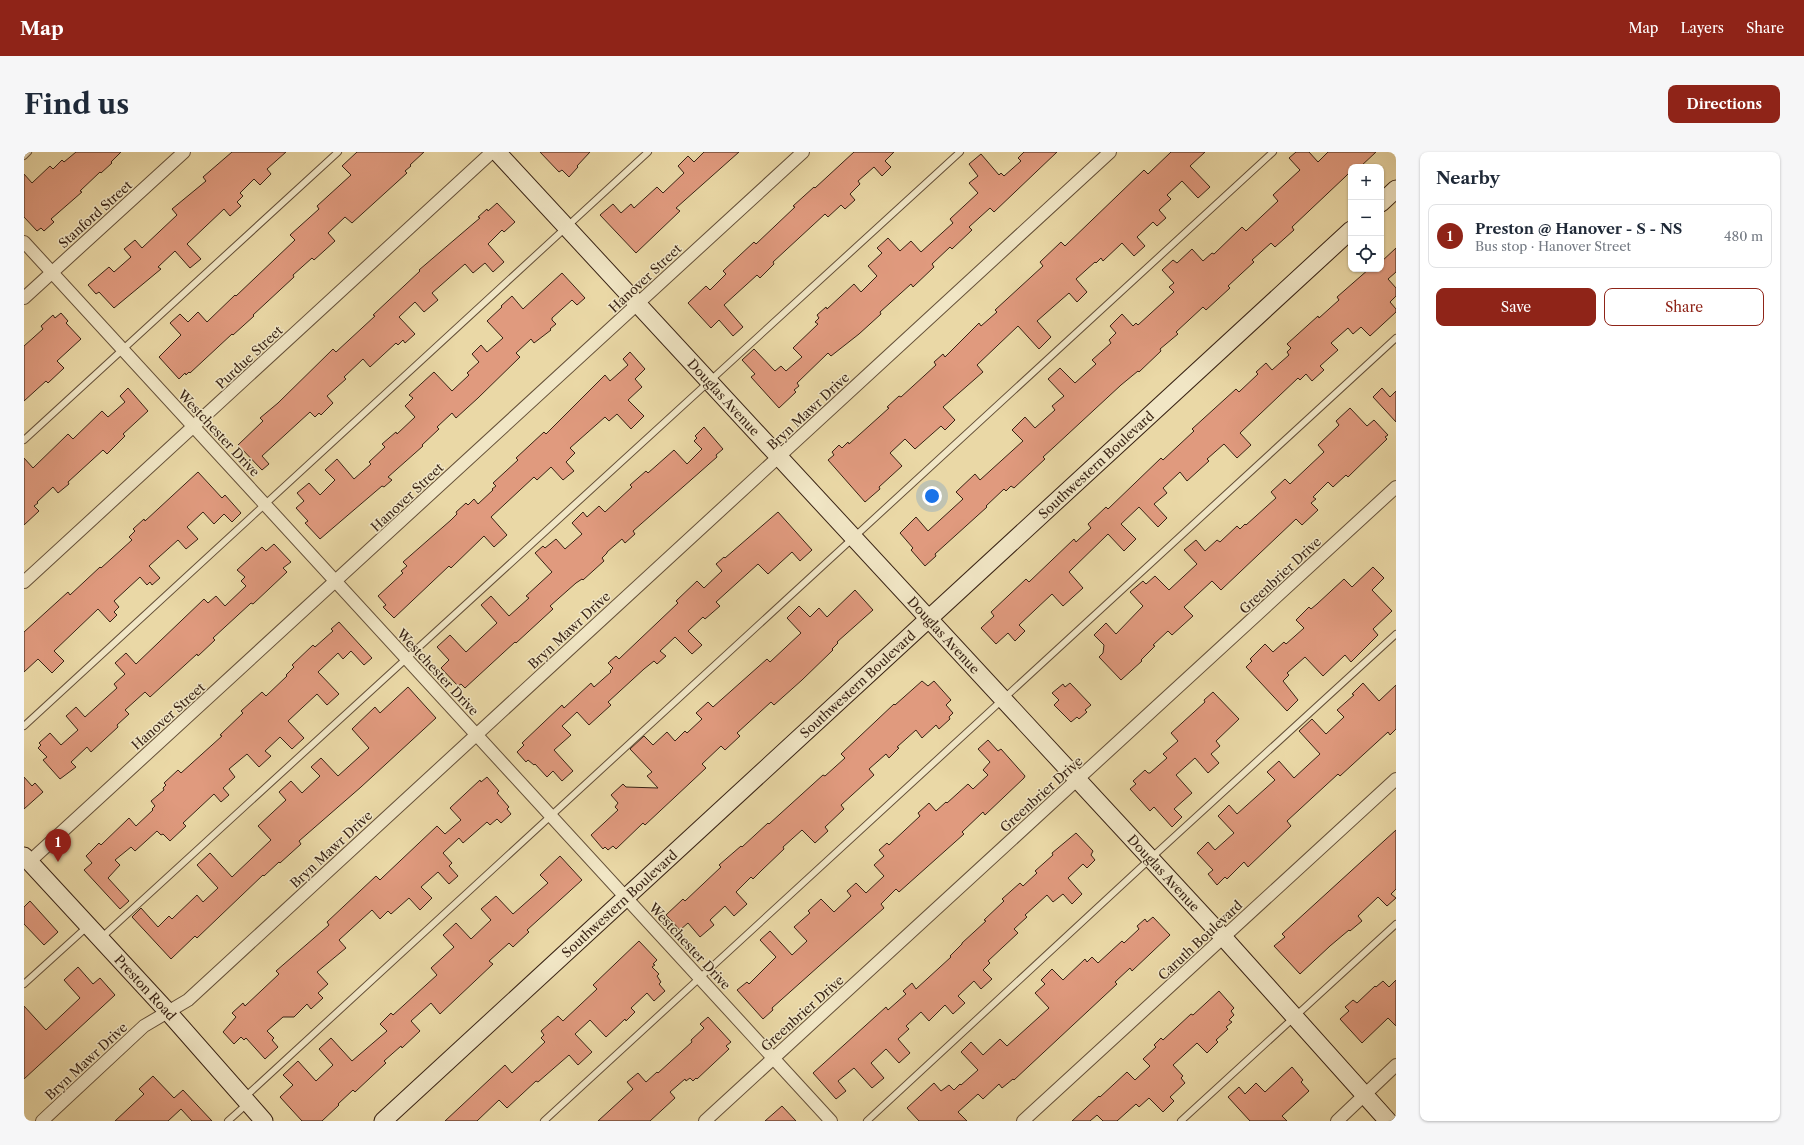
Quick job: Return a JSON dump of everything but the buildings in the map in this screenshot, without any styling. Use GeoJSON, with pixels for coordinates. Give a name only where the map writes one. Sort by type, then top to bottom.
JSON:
{"type":"FeatureCollection","features":[{"type":"Feature","properties":{"kind":"street","name":"Stanford Street"},"geometry":{"type":"LineString","coordinates":[[24,298],[184,152]]}},
{"type":"Feature","properties":{"kind":"street","name":"Purdue Street"},"geometry":{"type":"LineString","coordinates":[[24,582],[492,152]]}},
{"type":"Feature","properties":{"kind":"street","name":"Douglas Avenue"},"geometry":{"type":"LineString","coordinates":[[497,152],[1224,938],[1388,1121]]}},
{"type":"Feature","properties":{"kind":"street","name":"Hanover Street"},"geometry":{"type":"LineString","coordinates":[[26,859],[336,582],[803,152]]}},
{"type":"Feature","properties":{"kind":"street","name":"Bryn Mawr Drive"},"geometry":{"type":"LineString","coordinates":[[42,1121],[144,1026],[188,1000],[1110,152]]}},
{"type":"Feature","properties":{"kind":"street"},"geometry":{"type":"LineString","coordinates":[[1384,200],[1396,189]]}},
{"type":"Feature","properties":{"kind":"street","name":"Southwestern Boulevard"},"geometry":{"type":"LineString","coordinates":[[382,1121],[929,620],[1348,233]]}},
{"type":"Feature","properties":{"kind":"street","name":"Westchester Drive"},"geometry":{"type":"LineString","coordinates":[[24,242],[831,1121]]}},
{"type":"Feature","properties":{"kind":"street","name":"Greenbrier Drive"},"geometry":{"type":"LineString","coordinates":[[705,1121],[1396,487]]}},
{"type":"Feature","properties":{"kind":"street","name":"Caruth Boulevard"},"geometry":{"type":"LineString","coordinates":[[1023,1121],[1396,780]]}},
{"type":"Feature","properties":{"kind":"street","name":"Preston Road"},"geometry":{"type":"LineString","coordinates":[[26,859],[168,1012],[264,1121]]}},
{"type":"Feature","properties":{"kind":"street"},"geometry":{"type":"LineString","coordinates":[[1337,1121],[1396,1065]]}},
{"type":"Feature","properties":{"kind":"lane"},"geometry":{"type":"LineString","coordinates":[[24,156],[28,152]]}},
{"type":"Feature","properties":{"kind":"lane"},"geometry":{"type":"LineString","coordinates":[[24,440],[338,152]]}},
{"type":"Feature","properties":{"kind":"lane"},"geometry":{"type":"LineString","coordinates":[[24,726],[648,152]]}},
{"type":"Feature","properties":{"kind":"lane"},"geometry":{"type":"LineString","coordinates":[[99,939],[960,152]]}},
{"type":"Feature","properties":{"kind":"lane"},"geometry":{"type":"LineString","coordinates":[[228,1121],[246,1101],[551,816],[1273,152]]}},
{"type":"Feature","properties":{"kind":"lane"},"geometry":{"type":"LineString","coordinates":[[544,1121],[1396,338]]}},
{"type":"Feature","properties":{"kind":"lane"},"geometry":{"type":"LineString","coordinates":[[867,1121],[1396,634]]}},
{"type":"Feature","properties":{"kind":"lane"},"geometry":{"type":"LineString","coordinates":[[1181,1121],[1396,924]]}},
{"type":"Feature","properties":{"kind":"lane"},"geometry":{"type":"LineString","coordinates":[[24,984],[88,926]]}},
{"type":"Feature","properties":{"kind":"place","name":"Preston @ Hanover - S - NS"},"geometry":{"type":"Point","coordinates":[58,862]}}]}
